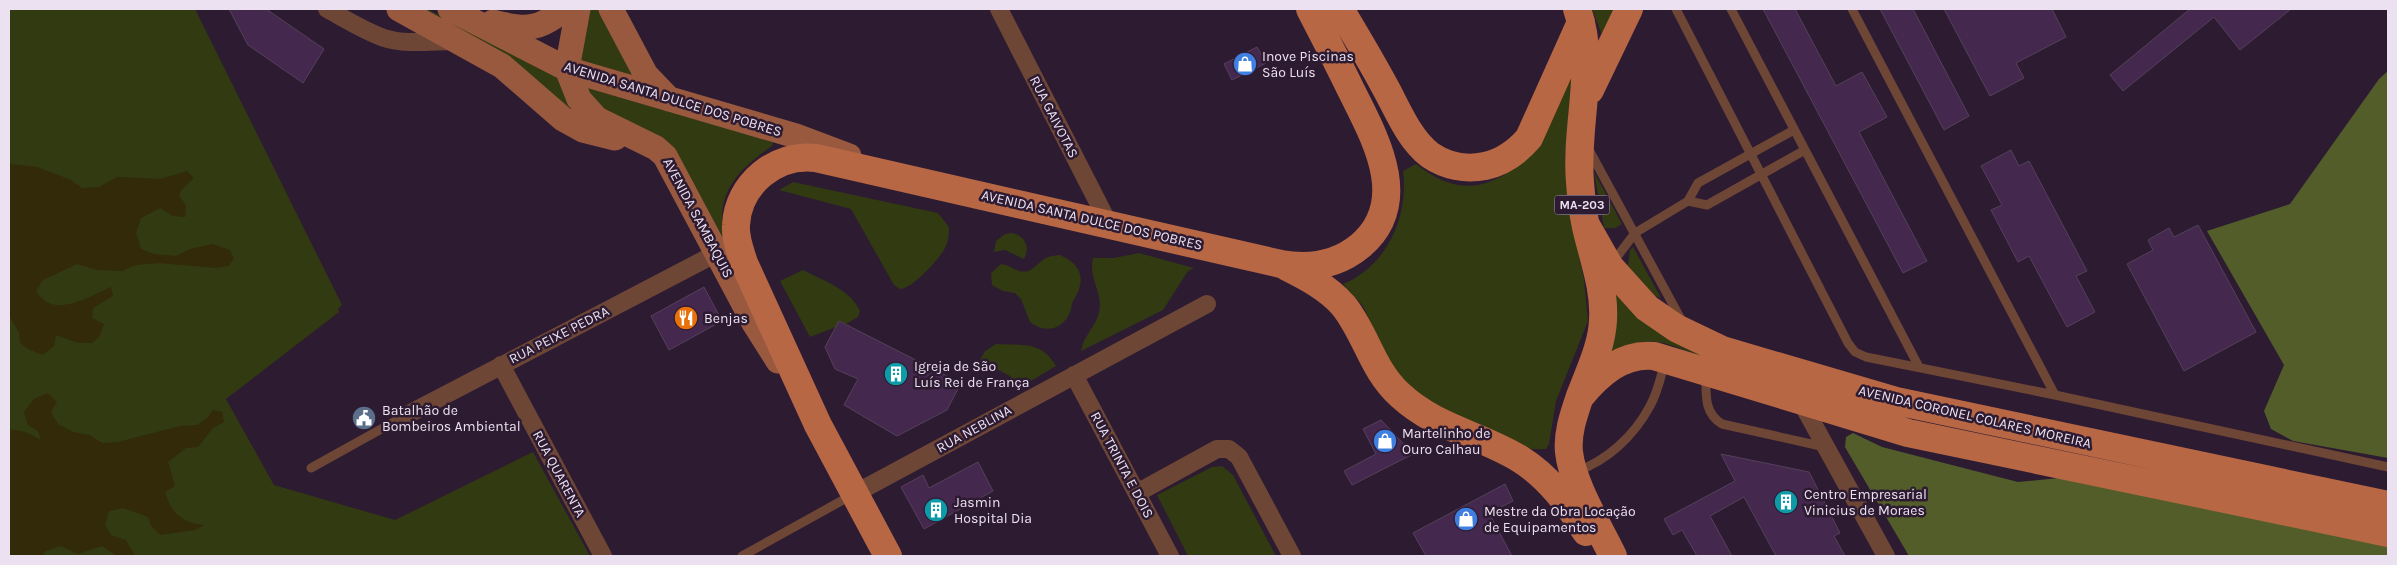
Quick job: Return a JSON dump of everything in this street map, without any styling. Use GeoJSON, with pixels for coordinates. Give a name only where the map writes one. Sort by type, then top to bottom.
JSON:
{"type":"FeatureCollection","features":[{"type":"Feature","properties":{"kind":"main road"},"geometry":{"type":"LineString","coordinates":[[399,9],[459,41],[510,72],[556,114],[577,127],[652,146]]}},
{"type":"Feature","properties":{"kind":"main road"},"geometry":{"type":"LineString","coordinates":[[456,12],[525,29],[540,25],[564,9]]}},
{"type":"Feature","properties":{"kind":"main road"},"geometry":{"type":"LineString","coordinates":[[567,69],[578,9]]}},
{"type":"Feature","properties":{"kind":"main road"},"geometry":{"type":"LineString","coordinates":[[611,9],[646,75],[669,99]]}},
{"type":"Feature","properties":{"kind":"main road"},"geometry":{"type":"LineString","coordinates":[[1281,264],[1306,267],[1322,265],[1352,252],[1364,242],[1377,226],[1386,197],[1385,170],[1373,136],[1310,9]]}},
{"type":"Feature","properties":{"kind":"main road"},"geometry":{"type":"LineString","coordinates":[[1340,9],[1413,135],[1429,154],[1437,159],[1448,164],[1465,167],[1493,164],[1511,155],[1523,145],[1533,129],[1579,15]]}},
{"type":"Feature","properties":{"kind":"main road"},"geometry":{"type":"LineString","coordinates":[[1581,126],[1594,80],[1629,9]]}},
{"type":"Feature","properties":{"kind":"main road","name":"AVENIDA SANTA DULCE DOS POBRES"},"geometry":{"type":"LineString","coordinates":[[456,12],[567,69],[796,136],[903,177]]}},
{"type":"Feature","properties":{"kind":"main road","name":"MA-203"},"geometry":{"type":"LineString","coordinates":[[1579,15],[1586,66],[1581,126]]}},
{"type":"Feature","properties":{"kind":"main road","name":"AVENIDA SAMBAQUIS"},"geometry":{"type":"LineString","coordinates":[[567,69],[579,99],[592,114],[604,123],[662,152],[668,160],[754,323],[818,425]]}},
{"type":"Feature","properties":{"kind":"main road","name":"AVENIDA CORONEL COLARES MOREIRA"},"geometry":{"type":"LineString","coordinates":[[1581,126],[1578,166],[1586,225],[1605,276],[1663,320],[1691,336],[1759,362],[1896,401],[2388,505]]}},
{"type":"Feature","properties":{"kind":"main road","name":"AVENIDA SANTA DULCE DOS POBRES"},"geometry":{"type":"LineString","coordinates":[[790,159],[816,158],[1281,264]]}},
{"type":"Feature","properties":{"kind":"main road","name":"AVENIDA SAMBAQUIS"},"geometry":{"type":"LineString","coordinates":[[790,159],[760,175],[746,192],[736,217],[736,237],[746,268],[818,425],[888,556]]}},
{"type":"Feature","properties":{"kind":"main road"},"geometry":{"type":"LineString","coordinates":[[1281,264],[1318,284],[1340,302],[1350,315],[1383,376],[1409,403],[1447,427],[1518,458],[1540,474],[1566,502],[1602,556]]}},
{"type":"Feature","properties":{"kind":"main road"},"geometry":{"type":"LineString","coordinates":[[1605,276],[1602,331],[1580,397],[1570,436],[1569,450],[1574,473],[1613,556]]}},
{"type":"Feature","properties":{"kind":"main road","name":"AVENIDA CORONEL COLARES MOREIRA"},"geometry":{"type":"LineString","coordinates":[[1580,397],[1601,375],[1622,361],[1644,355],[1665,358],[1908,433],[2388,534]]}},
{"type":"Feature","properties":{"kind":"street"},"geometry":{"type":"LineString","coordinates":[[328,9],[348,22],[384,38],[417,42],[459,41]]}},
{"type":"Feature","properties":{"kind":"street","name":"RUA GAIVOTAS"},"geometry":{"type":"LineString","coordinates":[[999,9],[1109,224]]}},
{"type":"Feature","properties":{"kind":"street","name":"RUA PEIXE PEDRA"},"geometry":{"type":"LineString","coordinates":[[401,418],[717,253]]}},
{"type":"Feature","properties":{"kind":"street","name":"RUA NEBLINA"},"geometry":{"type":"LineString","coordinates":[[854,494],[1207,304]]}},
{"type":"Feature","properties":{"kind":"street","name":"RUA QUARENTA"},"geometry":{"type":"LineString","coordinates":[[501,365],[603,556]]}},
{"type":"Feature","properties":{"kind":"street","name":"RUA TRINTA E DOIS"},"geometry":{"type":"LineString","coordinates":[[1074,375],[1170,556]]}},
{"type":"Feature","properties":{"kind":"street"},"geometry":{"type":"LineString","coordinates":[[1800,400],[1886,556]]}},
{"type":"Feature","properties":{"kind":"street"},"geometry":{"type":"LineString","coordinates":[[1136,493],[1217,449],[1229,449],[1239,457],[1292,556]]}},
{"type":"Feature","properties":{"kind":"lane"},"geometry":{"type":"LineString","coordinates":[[1676,9],[1848,343],[1855,352],[1866,357],[2055,395],[2388,467]]}},
{"type":"Feature","properties":{"kind":"lane"},"geometry":{"type":"LineString","coordinates":[[1731,9],[1919,368]]}},
{"type":"Feature","properties":{"kind":"lane"},"geometry":{"type":"LineString","coordinates":[[1852,9],[2055,395]]}},
{"type":"Feature","properties":{"kind":"lane"},"geometry":{"type":"LineString","coordinates":[[1581,126],[1635,233],[1691,336]]}},
{"type":"Feature","properties":{"kind":"lane"},"geometry":{"type":"LineString","coordinates":[[1605,276],[1635,233],[1688,201],[1698,183],[1794,130]]}},
{"type":"Feature","properties":{"kind":"lane"},"geometry":{"type":"LineString","coordinates":[[1688,201],[1707,205],[1805,150]]}},
{"type":"Feature","properties":{"kind":"lane"},"geometry":{"type":"LineString","coordinates":[[1574,473],[1596,465],[1632,432],[1650,406],[1665,358]]}},
{"type":"Feature","properties":{"kind":"lane"},"geometry":{"type":"LineString","coordinates":[[1706,371],[1708,408],[1715,420],[1722,424],[1826,447]]}},
{"type":"Feature","properties":{"kind":"lane"},"geometry":{"type":"LineString","coordinates":[[311,468],[401,418]]}},
{"type":"Feature","properties":{"kind":"lane","name":"RUA NEBLINA"},"geometry":{"type":"LineString","coordinates":[[742,556],[854,494]]}},
{"type":"Feature","properties":{"kind":"green space"},"geometry":{"type":"Polygon","coordinates":[[[9,9],[195,9],[342,305],[338,309],[339,312],[226,399],[274,485],[395,520],[533,452],[590,556],[9,556],[9,9]]]}},
{"type":"Feature","properties":{"kind":"green space"},"geometry":{"type":"Polygon","coordinates":[[[419,9],[427,9],[555,74],[570,109],[419,9]]]}},
{"type":"Feature","properties":{"kind":"green space"},"geometry":{"type":"Polygon","coordinates":[[[584,9],[599,9],[635,77],[580,65],[584,9]]]}},
{"type":"Feature","properties":{"kind":"green space"},"geometry":{"type":"Polygon","coordinates":[[[1592,9],[1619,9],[1602,35],[1592,9]]]}},
{"type":"Feature","properties":{"kind":"green space"},"geometry":{"type":"Polygon","coordinates":[[[2388,71],[2388,458],[2293,441],[2271,429],[2264,411],[2284,365],[2207,231],[2290,204],[2379,79],[2388,71]]]}},
{"type":"Feature","properties":{"kind":"green space"},"geometry":{"type":"Polygon","coordinates":[[[1572,72],[1565,157],[1572,223],[1584,279],[1588,321],[1556,401],[1549,444],[1546,449],[1532,449],[1463,424],[1397,381],[1363,306],[1343,284],[1358,276],[1372,265],[1392,238],[1402,205],[1403,171],[1416,164],[1444,181],[1470,186],[1483,184],[1510,171],[1524,161],[1572,72]]]}},
{"type":"Feature","properties":{"kind":"green space"},"geometry":{"type":"Polygon","coordinates":[[[585,87],[773,142],[772,146],[746,166],[729,188],[722,214],[727,247],[674,152],[597,108],[585,87]]]}},
{"type":"Feature","properties":{"kind":"green space"},"geometry":{"type":"Polygon","coordinates":[[[1594,172],[1622,224],[1615,228],[1604,228],[1594,172]]]}},
{"type":"Feature","properties":{"kind":"green space"},"geometry":{"type":"Polygon","coordinates":[[[793,182],[938,213],[949,227],[945,247],[941,255],[924,274],[905,288],[900,289],[894,285],[851,209],[779,190],[793,182]]]}},
{"type":"Feature","properties":{"kind":"green space"},"geometry":{"type":"Polygon","coordinates":[[[1005,234],[1016,234],[1025,242],[1027,250],[1024,259],[1005,250],[994,252],[996,241],[1005,234]]]}},
{"type":"Feature","properties":{"kind":"green space"},"geometry":{"type":"Polygon","coordinates":[[[1633,247],[1661,298],[1655,296],[1628,266],[1630,250],[1633,247]]]}},
{"type":"Feature","properties":{"kind":"green space"},"geometry":{"type":"Polygon","coordinates":[[[1139,253],[1194,268],[1188,271],[1163,310],[1081,351],[1095,322],[1100,305],[1093,273],[1093,258],[1114,258],[1139,253]]]}},
{"type":"Feature","properties":{"kind":"green space"},"geometry":{"type":"Polygon","coordinates":[[[1060,255],[1068,259],[1078,269],[1081,280],[1080,287],[1072,302],[1070,312],[1063,323],[1053,328],[1042,328],[1030,322],[1021,299],[1015,293],[1003,291],[992,285],[991,273],[1001,264],[1025,272],[1029,271],[1045,258],[1060,255]]]}},
{"type":"Feature","properties":{"kind":"green space"},"geometry":{"type":"Polygon","coordinates":[[[803,270],[843,291],[856,303],[860,311],[858,317],[846,324],[839,321],[836,327],[810,337],[780,281],[803,270]]]}},
{"type":"Feature","properties":{"kind":"green space"},"geometry":{"type":"Polygon","coordinates":[[[1613,290],[1700,351],[1703,357],[1655,342],[1635,344],[1608,356],[1613,290]]]}},
{"type":"Feature","properties":{"kind":"green space"},"geometry":{"type":"Polygon","coordinates":[[[996,344],[1023,345],[1038,348],[1056,366],[1019,388],[1010,376],[980,360],[985,351],[996,344]]]}},
{"type":"Feature","properties":{"kind":"green space"},"geometry":{"type":"Polygon","coordinates":[[[1853,433],[1882,447],[2018,482],[2069,477],[2388,545],[2388,556],[1909,556],[1845,447],[1846,437],[1853,433]]]}},
{"type":"Feature","properties":{"kind":"green space"},"geometry":{"type":"Polygon","coordinates":[[[1222,466],[1233,475],[1276,556],[1188,556],[1157,495],[1212,467],[1222,466]]]}},
{"type":"Feature","properties":{"kind":"sand"},"geometry":{"type":"Polygon","coordinates":[[[9,164],[37,167],[71,180],[82,188],[99,187],[117,177],[160,179],[187,171],[194,178],[182,189],[179,195],[186,206],[185,217],[173,216],[160,208],[141,218],[136,233],[141,249],[154,254],[176,256],[190,249],[212,244],[230,250],[234,259],[228,266],[216,268],[159,263],[135,265],[123,271],[97,270],[77,264],[43,280],[36,291],[43,300],[61,305],[71,304],[111,287],[113,296],[93,308],[92,318],[104,324],[99,337],[92,343],[78,343],[56,335],[54,346],[43,355],[28,349],[20,343],[19,333],[9,315],[9,164]]]}},
{"type":"Feature","properties":{"kind":"sand"},"geometry":{"type":"Polygon","coordinates":[[[48,393],[57,402],[51,412],[58,424],[73,432],[90,435],[102,443],[118,442],[180,426],[197,425],[207,418],[213,410],[222,412],[224,422],[213,428],[198,447],[186,448],[168,462],[175,486],[165,492],[171,506],[178,516],[189,522],[204,525],[195,530],[160,535],[151,526],[148,517],[123,508],[109,511],[105,525],[111,535],[126,540],[135,556],[117,556],[102,546],[78,554],[61,546],[46,551],[42,556],[9,556],[9,429],[26,432],[41,440],[38,431],[28,425],[24,412],[34,399],[48,393]]]}},
{"type":"Feature","properties":{"kind":"building"},"geometry":{"type":"Polygon","coordinates":[[[229,9],[266,9],[324,49],[303,83],[248,45],[229,9]]]}},
{"type":"Feature","properties":{"kind":"building"},"geometry":{"type":"Polygon","coordinates":[[[1763,9],[1795,9],[1836,86],[1862,72],[1887,117],[1859,132],[1927,261],[1903,273],[1763,9]]]}},
{"type":"Feature","properties":{"kind":"building"},"geometry":{"type":"Polygon","coordinates":[[[1880,9],[1913,9],[1969,116],[1944,130],[1880,9]]]}},
{"type":"Feature","properties":{"kind":"building"},"geometry":{"type":"Polygon","coordinates":[[[1944,9],[2052,9],[2066,37],[2016,63],[2024,78],[1990,96],[1944,9]]]}},
{"type":"Feature","properties":{"kind":"building"},"geometry":{"type":"Polygon","coordinates":[[[2190,9],[2291,9],[2240,50],[2214,17],[2123,91],[2110,75],[2190,9]]]}},
{"type":"Feature","properties":{"kind":"building","name":"Inove Piscinas São Luís"},"geometry":{"type":"Polygon","coordinates":[[[1257,47],[1266,63],[1232,80],[1224,64],[1257,47]]]}},
{"type":"Feature","properties":{"kind":"building"},"geometry":{"type":"Polygon","coordinates":[[[2011,150],[2019,166],[2029,161],[2087,271],[2076,276],[2095,312],[2067,327],[2029,256],[2018,262],[1991,210],[2002,205],[1981,166],[2011,150]]]}},
{"type":"Feature","properties":{"kind":"building"},"geometry":{"type":"Polygon","coordinates":[[[2198,225],[2256,332],[2184,371],[2127,264],[2153,250],[2148,240],[2169,228],[2174,237],[2198,225]]]}},
{"type":"Feature","properties":{"kind":"building","name":"Benjas"},"geometry":{"type":"Polygon","coordinates":[[[704,287],[722,321],[669,350],[651,316],[704,287]]]}},
{"type":"Feature","properties":{"kind":"building","name":"Igreja de São Luís Rei de França"},"geometry":{"type":"Polygon","coordinates":[[[839,321],[961,383],[947,410],[897,436],[844,405],[858,379],[835,369],[825,347],[839,321]]]}},
{"type":"Feature","properties":{"kind":"building","name":"Martelinho de Ouro Calhau"},"geometry":{"type":"Polygon","coordinates":[[[1381,420],[1413,454],[1352,485],[1344,471],[1376,454],[1363,429],[1381,420]]]}},
{"type":"Feature","properties":{"kind":"building","name":"Centro Empresarial Vinicius de Moraes"},"geometry":{"type":"Polygon","coordinates":[[[1721,454],[1809,472],[1840,533],[1834,536],[1845,556],[1776,556],[1744,497],[1710,516],[1732,556],[1697,556],[1682,530],[1673,535],[1664,519],[1735,481],[1721,454]]]}},
{"type":"Feature","properties":{"kind":"building","name":"Jasmin Hospital Dia"},"geometry":{"type":"Polygon","coordinates":[[[978,462],[993,491],[924,529],[901,487],[923,475],[929,488],[978,462]]]}},
{"type":"Feature","properties":{"kind":"building","name":"Mestre da Obra Locação de Equipamentos"},"geometry":{"type":"Polygon","coordinates":[[[1505,484],[1513,501],[1489,513],[1512,556],[1426,556],[1413,533],[1505,484]]]}},
{"type":"Feature","properties":{"kind":"place","name":"Inove Piscinas São Luís"},"geometry":{"type":"Point","coordinates":[1245,64]}},
{"type":"Feature","properties":{"kind":"place","name":"Benjas"},"geometry":{"type":"Point","coordinates":[686,318]}},
{"type":"Feature","properties":{"kind":"place","name":"Igreja de São Luís Rei de França"},"geometry":{"type":"Point","coordinates":[896,374]}},
{"type":"Feature","properties":{"kind":"place","name":"Batalhão de Bombeiros Ambiental"},"geometry":{"type":"Point","coordinates":[364,418]}},
{"type":"Feature","properties":{"kind":"place","name":"Martelinho de Ouro Calhau"},"geometry":{"type":"Point","coordinates":[1385,441]}},
{"type":"Feature","properties":{"kind":"place","name":"Centro Empresarial Vinicius de Moraes"},"geometry":{"type":"Point","coordinates":[1786,502]}},
{"type":"Feature","properties":{"kind":"place","name":"Jasmin Hospital Dia"},"geometry":{"type":"Point","coordinates":[936,510]}},
{"type":"Feature","properties":{"kind":"place","name":"Mestre da Obra Locação de Equipamentos"},"geometry":{"type":"Point","coordinates":[1466,519]}}]}
